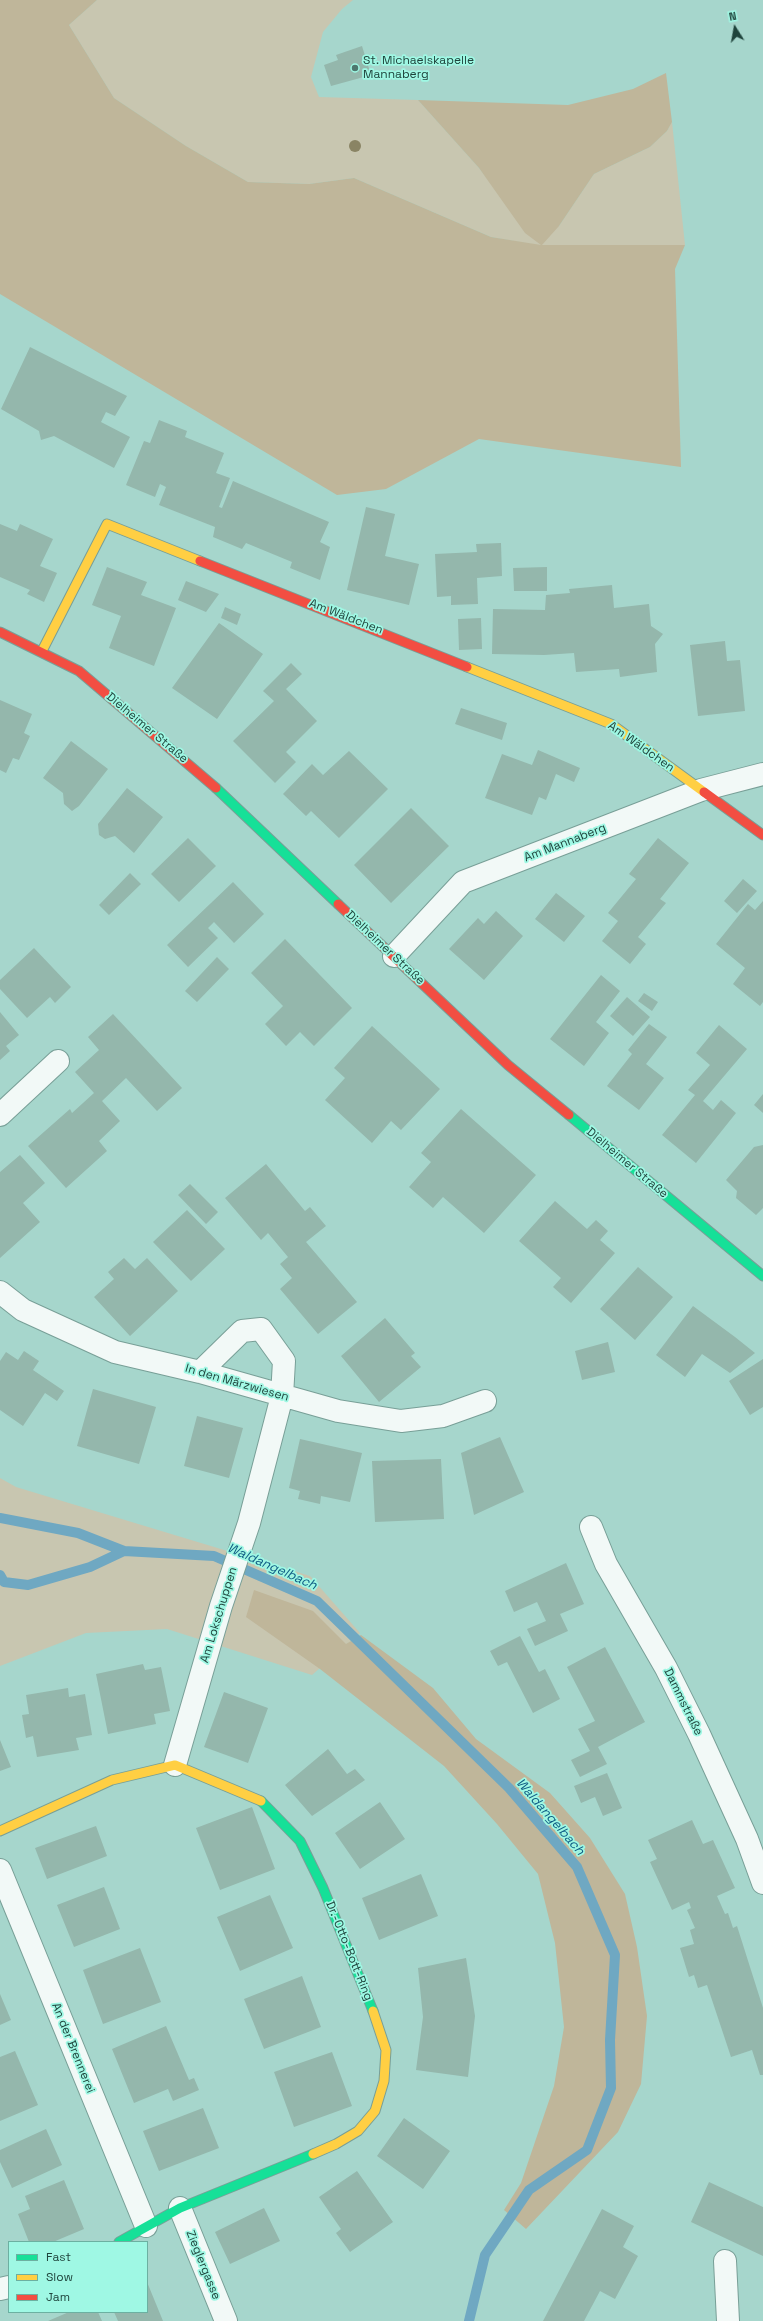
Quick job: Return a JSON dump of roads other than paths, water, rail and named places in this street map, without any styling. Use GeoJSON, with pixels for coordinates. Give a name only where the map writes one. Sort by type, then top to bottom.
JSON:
{"type":"FeatureCollection","features":[{"type":"Feature","properties":{"kind":"street","name":"Am Wäldchen"},"geometry":{"type":"LineString","coordinates":[[42,651],[107,524],[611,724],[701,790]]}},
{"type":"Feature","properties":{"kind":"street","name":"Dielheimer Straße"},"geometry":{"type":"LineString","coordinates":[[0,632],[42,651],[79,671],[200,773],[508,1065],[763,1276]]}},
{"type":"Feature","properties":{"kind":"street","name":"Am Mannaberg"},"geometry":{"type":"LineString","coordinates":[[394,956],[464,882],[701,790],[763,774]]}},
{"type":"Feature","properties":{"kind":"street"},"geometry":{"type":"LineString","coordinates":[[701,790],[763,835]]}},
{"type":"Feature","properties":{"kind":"street"},"geometry":{"type":"LineString","coordinates":[[0,1115],[58,1061]]}},
{"type":"Feature","properties":{"kind":"street","name":"In den Märzwiesen"},"geometry":{"type":"LineString","coordinates":[[0,1292],[24,1310],[115,1352],[200,1372],[338,1411],[401,1421],[443,1416],[485,1401]]}},
{"type":"Feature","properties":{"kind":"street","name":"Am Lokschuppen"},"geometry":{"type":"LineString","coordinates":[[175,1765],[221,1606],[249,1523],[282,1396],[284,1361],[261,1329],[242,1331],[200,1372]]}},
{"type":"Feature","properties":{"kind":"street","name":"Dammstraße"},"geometry":{"type":"LineString","coordinates":[[591,1527],[606,1564],[666,1668],[699,1734],[747,1839],[763,1883]]}},
{"type":"Feature","properties":{"kind":"street"},"geometry":{"type":"LineString","coordinates":[[0,1831],[112,1780],[175,1765]]}},
{"type":"Feature","properties":{"kind":"street","name":"Dr.-Otto-Bott-Ring"},"geometry":{"type":"LineString","coordinates":[[121,2241],[180,2208],[336,2144],[358,2131],[375,2111],[384,2081],[386,2050],[377,2022],[324,1888],[300,1842],[265,1803],[175,1765]]}},
{"type":"Feature","properties":{"kind":"street","name":"An der Brennerei"},"geometry":{"type":"LineString","coordinates":[[0,1870],[146,2226]]}},
{"type":"Feature","properties":{"kind":"street","name":"Zieglergasse"},"geometry":{"type":"LineString","coordinates":[[180,2208],[226,2321]]}},
{"type":"Feature","properties":{"kind":"street"},"geometry":{"type":"LineString","coordinates":[[725,2261],[728,2321]]}},
{"type":"Feature","properties":{"kind":"waterway","name":"Waldangelbach"},"geometry":{"type":"LineString","coordinates":[[0,1518],[78,1533],[124,1551],[214,1556],[317,1601],[509,1788],[577,1867],[615,1955],[610,2040],[611,2088],[587,2150],[529,2190],[485,2255],[469,2321]]}},
{"type":"Feature","properties":{"kind":"waterway","name":"Waldangelbach"},"geometry":{"type":"LineString","coordinates":[[0,1575],[4,1582],[28,1585],[90,1567],[124,1551]]}},
{"type":"Feature","properties":{"kind":"place","name":"St. Michaelskapelle Mannaberg"},"geometry":{"type":"Point","coordinates":[355,68]}}]}
